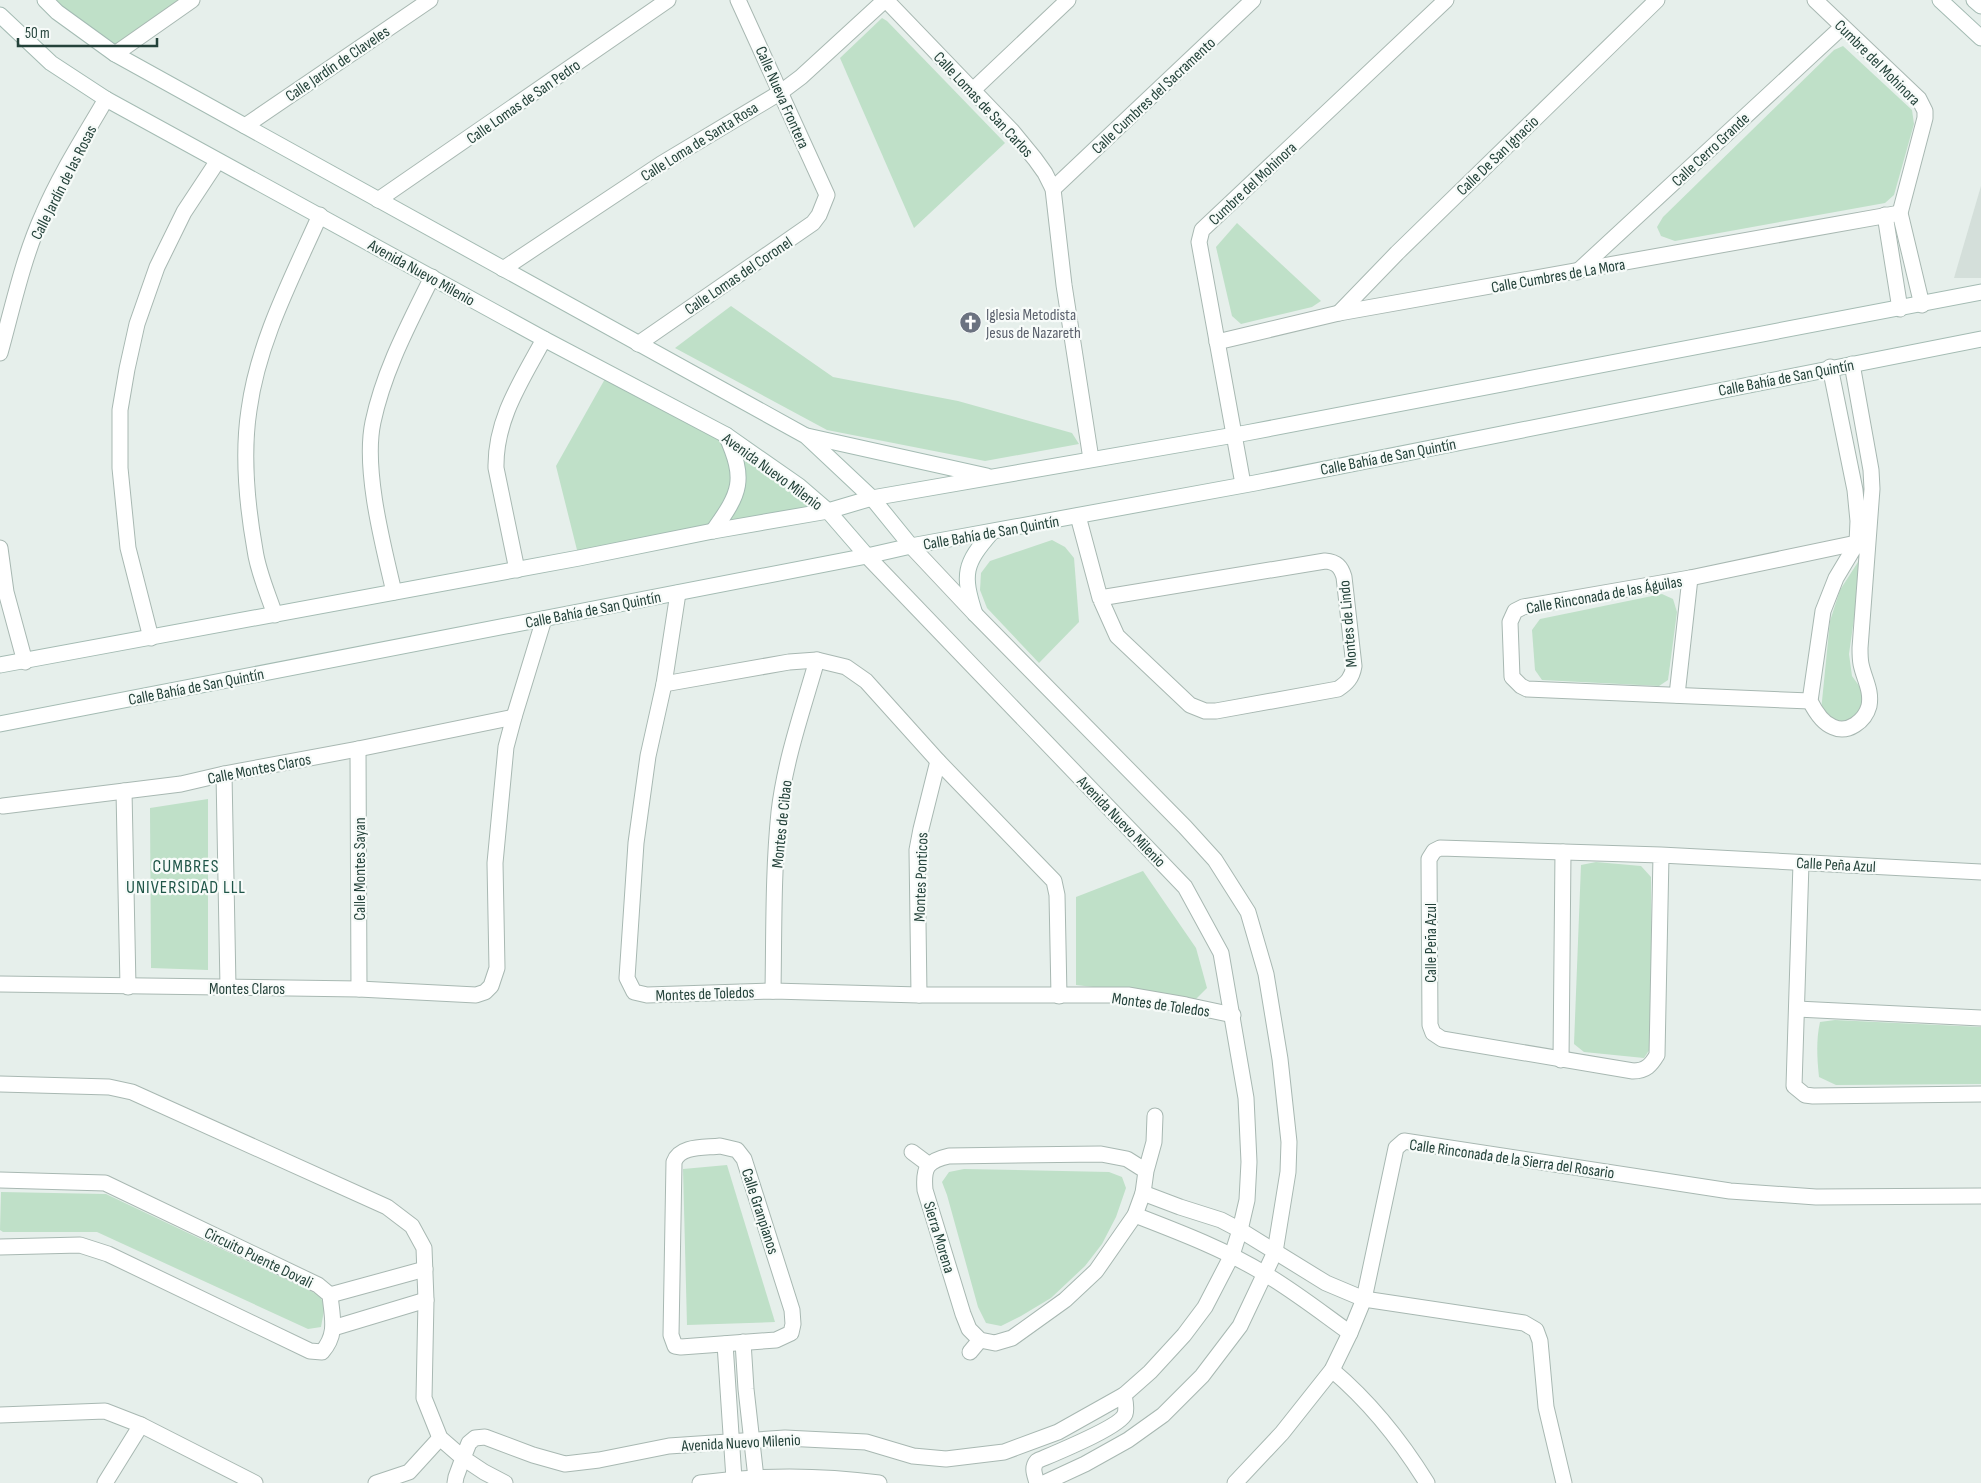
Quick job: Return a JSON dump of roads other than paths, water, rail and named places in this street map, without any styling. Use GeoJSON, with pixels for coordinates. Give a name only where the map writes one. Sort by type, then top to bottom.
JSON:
{"type":"FeatureCollection","features":[{"type":"Feature","properties":{"kind":"street"},"geometry":{"type":"LineString","coordinates":[[45,0],[57,12],[115,54],[806,436],[872,498],[911,546],[975,614],[1185,827],[1215,860],[1248,912],[1266,974],[1280,1059],[1289,1142],[1288,1172],[1275,1252],[1240,1326],[1202,1376],[1164,1415],[1128,1440],[1085,1464],[1044,1483]]}},
{"type":"Feature","properties":{"kind":"street"},"geometry":{"type":"LineString","coordinates":[[115,54],[192,0]]}},
{"type":"Feature","properties":{"kind":"street","name":"Calle Jardín de Claveles"},"geometry":{"type":"LineString","coordinates":[[244,126],[430,0]]}},
{"type":"Feature","properties":{"kind":"street","name":"Calle Lomas de San Pedro"},"geometry":{"type":"LineString","coordinates":[[378,200],[668,0]]}},
{"type":"Feature","properties":{"kind":"street","name":"Calle Nueva Frontera"},"geometry":{"type":"LineString","coordinates":[[738,0],[826,195]]}},
{"type":"Feature","properties":{"kind":"street","name":"Calle Loma de Santa Rosa"},"geometry":{"type":"LineString","coordinates":[[503,269],[661,164],[781,92],[801,77],[886,0]]}},
{"type":"Feature","properties":{"kind":"street","name":"Calle Lomas de San Carlos"},"geometry":{"type":"LineString","coordinates":[[886,0],[1012,131],[1036,159],[1053,189],[1064,284],[1091,459]]}},
{"type":"Feature","properties":{"kind":"street"},"geometry":{"type":"LineString","coordinates":[[973,90],[1068,0]]}},
{"type":"Feature","properties":{"kind":"street","name":"Calle Cumbres del Sacramento"},"geometry":{"type":"LineString","coordinates":[[1053,189],[1254,0]]}},
{"type":"Feature","properties":{"kind":"street","name":"Cumbre del Mohinora"},"geometry":{"type":"LineString","coordinates":[[1243,484],[1199,242],[1202,230],[1446,0]]}},
{"type":"Feature","properties":{"kind":"street","name":"Calle De San Ignacio"},"geometry":{"type":"LineString","coordinates":[[1339,313],[1397,253],[1657,0]]}},
{"type":"Feature","properties":{"kind":"street","name":"Cumbre del Mohinora"},"geometry":{"type":"LineString","coordinates":[[1815,0],[1919,99],[1924,110],[1925,118],[1893,214],[1900,309]]}},
{"type":"Feature","properties":{"kind":"street"},"geometry":{"type":"LineString","coordinates":[[1940,0],[1981,38]]}},
{"type":"Feature","properties":{"kind":"street"},"geometry":{"type":"LineString","coordinates":[[1974,0],[1981,6]]}},
{"type":"Feature","properties":{"kind":"street","name":"Avenida Nuevo Milenio"},"geometry":{"type":"LineString","coordinates":[[1,20],[51,63],[106,99],[217,162],[726,435],[798,486],[828,512],[867,556],[1185,887],[1221,953],[1246,1098],[1249,1162],[1247,1200],[1232,1255],[1205,1306],[1184,1335],[1150,1372],[1124,1395],[1058,1432],[1004,1452],[946,1459],[912,1456],[866,1442],[785,1438],[670,1446],[599,1460],[565,1464],[533,1455],[485,1437],[475,1438],[469,1443],[455,1483]]}},
{"type":"Feature","properties":{"kind":"street","name":"Calle Cerro Grande"},"geometry":{"type":"LineString","coordinates":[[1577,272],[1842,26]]}},
{"type":"Feature","properties":{"kind":"street","name":"Calle Jardín de las Rosas"},"geometry":{"type":"LineString","coordinates":[[0,353],[27,255],[43,213],[71,158],[106,99]]}},
{"type":"Feature","properties":{"kind":"street"},"geometry":{"type":"LineString","coordinates":[[151,638],[128,548],[120,468],[120,410],[137,324],[157,267],[184,212],[217,162]]}},
{"type":"Feature","properties":{"kind":"street","name":"Calle Lomas del Coronel"},"geometry":{"type":"LineString","coordinates":[[638,344],[813,223],[821,210],[826,195]]}},
{"type":"Feature","properties":{"kind":"street","name":"Cumbre del Mohinora"},"geometry":{"type":"LineString","coordinates":[[1893,214],[1922,305]]}},
{"type":"Feature","properties":{"kind":"street","name":"Calle Cumbres de La Mora"},"geometry":{"type":"LineString","coordinates":[[1217,342],[1339,313],[1577,272],[1893,214]]}},
{"type":"Feature","properties":{"kind":"street"},"geometry":{"type":"LineString","coordinates":[[275,615],[255,552],[245,464],[249,410],[260,359],[282,302],[320,216]]}},
{"type":"Feature","properties":{"kind":"street"},"geometry":{"type":"LineString","coordinates":[[394,592],[381,537],[373,480],[372,423],[398,345],[432,277]]}},
{"type":"Feature","properties":{"kind":"street"},"geometry":{"type":"LineString","coordinates":[[0,665],[26,662],[517,570],[713,531],[828,512],[872,498],[1235,435],[1922,305],[1981,292]]}},
{"type":"Feature","properties":{"kind":"street","name":"Calle Bahía de San Quintín"},"geometry":{"type":"LineString","coordinates":[[0,724],[911,546],[1243,484],[1981,338]]}},
{"type":"Feature","properties":{"kind":"street"},"geometry":{"type":"LineString","coordinates":[[517,570],[496,468],[495,451],[508,406],[544,339]]}},
{"type":"Feature","properties":{"kind":"street"},"geometry":{"type":"LineString","coordinates":[[1852,364],[1871,470],[1872,506],[1863,541],[1860,648],[1860,663],[1868,686],[1869,708],[1859,723],[1841,729],[1832,727],[1824,721],[1815,712],[1810,701],[1824,611],[1836,578],[1863,541]]}},
{"type":"Feature","properties":{"kind":"street"},"geometry":{"type":"LineString","coordinates":[[1830,368],[1855,490],[1858,521],[1863,541]]}},
{"type":"Feature","properties":{"kind":"street"},"geometry":{"type":"LineString","coordinates":[[713,531],[731,506],[738,484],[739,472],[736,457],[726,435]]}},
{"type":"Feature","properties":{"kind":"street"},"geometry":{"type":"LineString","coordinates":[[806,436],[996,478]]}},
{"type":"Feature","properties":{"kind":"street","name":"Montes de Lindo"},"geometry":{"type":"LineString","coordinates":[[1078,516],[1100,598],[1117,636],[1190,704],[1205,711],[1216,710],[1338,689],[1345,685],[1353,672],[1354,666],[1344,578],[1342,570],[1332,562],[1325,561],[1100,598]]}},
{"type":"Feature","properties":{"kind":"street"},"geometry":{"type":"LineString","coordinates":[[975,614],[966,584],[967,572],[972,557],[992,532]]}},
{"type":"Feature","properties":{"kind":"street","name":"Calle Rinconada de las Águilas"},"geometry":{"type":"LineString","coordinates":[[1810,701],[1527,689],[1512,677],[1510,622],[1515,611],[1523,608],[1690,578],[1863,541]]}},
{"type":"Feature","properties":{"kind":"street"},"geometry":{"type":"LineString","coordinates":[[0,548],[6,592],[26,662]]}},
{"type":"Feature","properties":{"kind":"street","name":"Calle Rinconada de las Águilas"},"geometry":{"type":"LineString","coordinates":[[1677,695],[1690,578]]}},
{"type":"Feature","properties":{"kind":"street","name":"Montes de Toledos"},"geometry":{"type":"LineString","coordinates":[[678,593],[664,684],[648,756],[636,843],[627,978],[634,992],[647,995],[773,991],[919,995],[1128,996],[1233,1015]]}},
{"type":"Feature","properties":{"kind":"street"},"geometry":{"type":"LineString","coordinates":[[514,717],[544,619]]}},
{"type":"Feature","properties":{"kind":"street"},"geometry":{"type":"LineString","coordinates":[[664,684],[789,662],[817,660],[846,667],[866,681],[938,762],[1054,881],[1057,895],[1059,996]]}},
{"type":"Feature","properties":{"kind":"street","name":"Montes de Cibao"},"geometry":{"type":"LineString","coordinates":[[773,991],[775,878],[779,811],[790,756],[817,660]]}},
{"type":"Feature","properties":{"kind":"street","name":"Calle Montes Claros"},"geometry":{"type":"LineString","coordinates":[[1,805],[180,784],[514,717]]}},
{"type":"Feature","properties":{"kind":"street","name":"Montes Claros"},"geometry":{"type":"LineString","coordinates":[[0,984],[359,989],[476,995],[485,992],[491,986],[497,968],[495,863],[506,748],[514,717]]}},
{"type":"Feature","properties":{"kind":"street","name":"Calle Montes Sayan"},"geometry":{"type":"LineString","coordinates":[[358,749],[359,989]]}},
{"type":"Feature","properties":{"kind":"street","name":"Montes Ponticos"},"geometry":{"type":"LineString","coordinates":[[919,995],[917,850],[920,829],[938,762]]}},
{"type":"Feature","properties":{"kind":"street"},"geometry":{"type":"LineString","coordinates":[[224,774],[228,987]]}},
{"type":"Feature","properties":{"kind":"street"},"geometry":{"type":"LineString","coordinates":[[124,791],[128,987]]}},
{"type":"Feature","properties":{"kind":"street","name":"Calle Peña Azul"},"geometry":{"type":"LineString","coordinates":[[1661,855],[1658,1055],[1652,1064],[1639,1071],[1561,1060],[1442,1039],[1433,1033],[1430,1025],[1430,860],[1434,851],[1443,847],[1661,855],[1981,872]]}},
{"type":"Feature","properties":{"kind":"street"},"geometry":{"type":"LineString","coordinates":[[1561,1060],[1563,852]]}},
{"type":"Feature","properties":{"kind":"street"},"geometry":{"type":"LineString","coordinates":[[1801,863],[1794,1086],[1805,1095],[1981,1094]]}},
{"type":"Feature","properties":{"kind":"street"},"geometry":{"type":"LineString","coordinates":[[1797,1009],[1981,1018]]}},
{"type":"Feature","properties":{"kind":"street"},"geometry":{"type":"LineString","coordinates":[[0,1084],[109,1087],[132,1092],[386,1207],[412,1226],[424,1248],[426,1300],[424,1398],[440,1438],[463,1458],[505,1483]]}},
{"type":"Feature","properties":{"kind":"street","name":"Sierra Morena"},"geometry":{"type":"LineString","coordinates":[[928,1164],[924,1175],[925,1190],[963,1314],[975,1346],[995,1343],[1012,1338],[1065,1300],[1096,1271],[1135,1215],[1143,1193],[1146,1171],[1154,1142],[1155,1116]]}},
{"type":"Feature","properties":{"kind":"street","name":"Calle Rinconada de la Sierra del Rosario"},"geometry":{"type":"LineString","coordinates":[[1235,1483],[1282,1433],[1332,1370],[1364,1298],[1396,1148],[1404,1141],[1730,1191],[1816,1197],[1981,1196]]}},
{"type":"Feature","properties":{"kind":"street","name":"Calle Granpianos"},"geometry":{"type":"LineString","coordinates":[[725,1344],[681,1347],[675,1346],[672,1340],[674,1162],[678,1154],[686,1150],[720,1146],[737,1150],[741,1154],[792,1310],[793,1324],[791,1333],[776,1340],[743,1342]]}},
{"type":"Feature","properties":{"kind":"street"},"geometry":{"type":"LineString","coordinates":[[912,1152],[928,1164],[949,1156],[1101,1154],[1128,1159],[1146,1171]]}},
{"type":"Feature","properties":{"kind":"street","name":"Circuito Puente Dovali"},"geometry":{"type":"LineString","coordinates":[[0,1180],[105,1182],[318,1285],[330,1295],[333,1328],[330,1343],[322,1352],[310,1351],[108,1254],[87,1247],[80,1245],[0,1247]]}},
{"type":"Feature","properties":{"kind":"street"},"geometry":{"type":"LineString","coordinates":[[1143,1193],[1221,1220],[1326,1284],[1364,1298],[1524,1324],[1536,1330],[1540,1341],[1546,1407],[1560,1475],[1564,1483]]}},
{"type":"Feature","properties":{"kind":"street"},"geometry":{"type":"LineString","coordinates":[[1135,1215],[1232,1255],[1265,1274],[1350,1333]]}},
{"type":"Feature","properties":{"kind":"street"},"geometry":{"type":"LineString","coordinates":[[330,1295],[425,1269]]}},
{"type":"Feature","properties":{"kind":"street"},"geometry":{"type":"LineString","coordinates":[[333,1328],[426,1300]]}},
{"type":"Feature","properties":{"kind":"street"},"geometry":{"type":"LineString","coordinates":[[734,1479],[725,1344],[743,1342],[756,1478]]}},
{"type":"Feature","properties":{"kind":"street"},"geometry":{"type":"LineString","coordinates":[[1332,1370],[1351,1387],[1384,1423],[1427,1483]]}},
{"type":"Feature","properties":{"kind":"street"},"geometry":{"type":"LineString","coordinates":[[1037,1483],[1034,1465],[1037,1461],[1099,1433],[1122,1418],[1126,1413],[1124,1395]]}},
{"type":"Feature","properties":{"kind":"street"},"geometry":{"type":"LineString","coordinates":[[0,1415],[104,1411],[141,1425],[256,1483]]}},
{"type":"Feature","properties":{"kind":"street"},"geometry":{"type":"LineString","coordinates":[[105,1483],[141,1425]]}},
{"type":"Feature","properties":{"kind":"street"},"geometry":{"type":"LineString","coordinates":[[376,1483],[409,1472],[440,1438]]}},
{"type":"Feature","properties":{"kind":"street"},"geometry":{"type":"LineString","coordinates":[[700,1483],[756,1478],[830,1478],[879,1483]]}},
{"type":"Feature","properties":{"kind":"place","name":"Iglesia Metodista Jesus de Nazareth"},"geometry":{"type":"Point","coordinates":[970,323]}},
{"type":"Feature","properties":{"kind":"district","name":"CUMBRES UNIVERSIDAD LLL"},"geometry":{"type":"Point","coordinates":[186,876]}}]}
